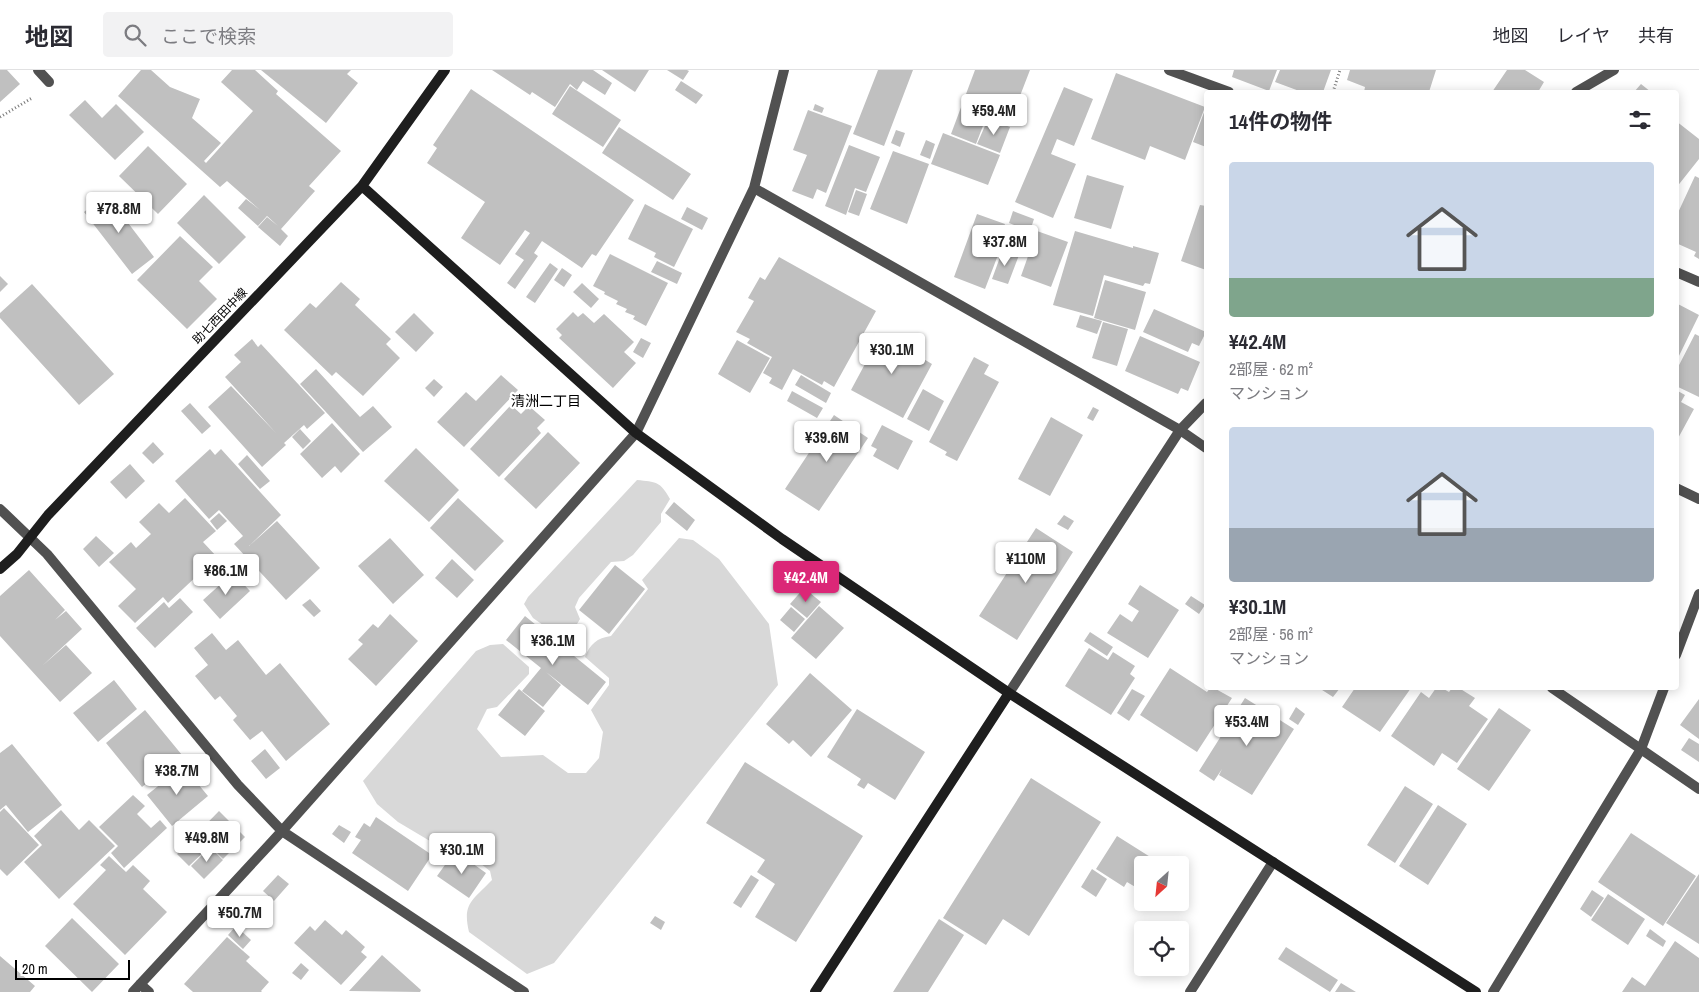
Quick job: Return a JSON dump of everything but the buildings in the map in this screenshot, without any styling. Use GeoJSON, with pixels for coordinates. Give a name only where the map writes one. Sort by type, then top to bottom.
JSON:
{"type":"FeatureCollection","features":[{"type":"Feature","properties":{"kind":"street"},"geometry":{"type":"LineString","coordinates":[[38,70],[49,82]]}},
{"type":"Feature","properties":{"kind":"street","name":"助七西田中線"},"geometry":{"type":"LineString","coordinates":[[0,569],[17,554],[48,515],[362,186],[445,70]]}},
{"type":"Feature","properties":{"kind":"street"},"geometry":{"type":"LineString","coordinates":[[150,992],[137,988],[282,831],[636,434],[754,188],[784,70]]}},
{"type":"Feature","properties":{"kind":"street"},"geometry":{"type":"LineString","coordinates":[[1169,70],[1224,90]]}},
{"type":"Feature","properties":{"kind":"street"},"geometry":{"type":"LineString","coordinates":[[1579,90],[1614,70]]}},
{"type":"Feature","properties":{"kind":"street"},"geometry":{"type":"LineString","coordinates":[[362,186],[636,434],[782,539],[1010,693],[1476,992]]}},
{"type":"Feature","properties":{"kind":"street"},"geometry":{"type":"LineString","coordinates":[[754,188],[1180,430],[1204,447]]}},
{"type":"Feature","properties":{"kind":"street"},"geometry":{"type":"LineString","coordinates":[[1679,273],[1699,282]]}},
{"type":"Feature","properties":{"kind":"street"},"geometry":{"type":"LineString","coordinates":[[815,992],[1180,430],[1204,405]]}},
{"type":"Feature","properties":{"kind":"street"},"geometry":{"type":"LineString","coordinates":[[1679,489],[1699,499]]}},
{"type":"Feature","properties":{"kind":"street"},"geometry":{"type":"LineString","coordinates":[[0,509],[47,554],[238,785],[282,831],[524,992]]}},
{"type":"Feature","properties":{"kind":"street"},"geometry":{"type":"LineString","coordinates":[[1679,647],[1699,594]]}},
{"type":"Feature","properties":{"kind":"street"},"geometry":{"type":"LineString","coordinates":[[1555,690],[1699,790]]}},
{"type":"Feature","properties":{"kind":"street"},"geometry":{"type":"LineString","coordinates":[[1493,992],[1641,749],[1663,690]]}},
{"type":"Feature","properties":{"kind":"street"},"geometry":{"type":"LineString","coordinates":[[1190,992],[1273,862]]}},
{"type":"Feature","properties":{"kind":"path"},"geometry":{"type":"LineString","coordinates":[[1334,90],[1340,70]]}},
{"type":"Feature","properties":{"kind":"shaded area"},"geometry":{"type":"Polygon","coordinates":[[[637,480],[657,484],[670,499],[661,514],[661,522],[633,555],[624,561],[611,562],[579,598],[575,607],[580,619],[571,634],[563,639],[533,618],[524,604],[528,597],[637,480]]]}},
{"type":"Feature","properties":{"kind":"shaded area"},"geometry":{"type":"Polygon","coordinates":[[[679,538],[693,540],[719,559],[769,624],[778,685],[554,963],[527,974],[469,932],[467,922],[468,908],[492,880],[490,871],[462,849],[440,847],[398,822],[377,804],[363,781],[476,651],[490,645],[503,644],[529,667],[529,674],[497,707],[487,709],[477,729],[501,757],[543,755],[568,773],[586,773],[599,758],[603,732],[591,710],[609,685],[609,678],[585,657],[595,642],[611,636],[648,589],[642,580],[679,538]]]}},
{"type":"Feature","properties":{"kind":"district","name":"清洲二丁目"},"geometry":{"type":"Point","coordinates":[546,401]}}]}
